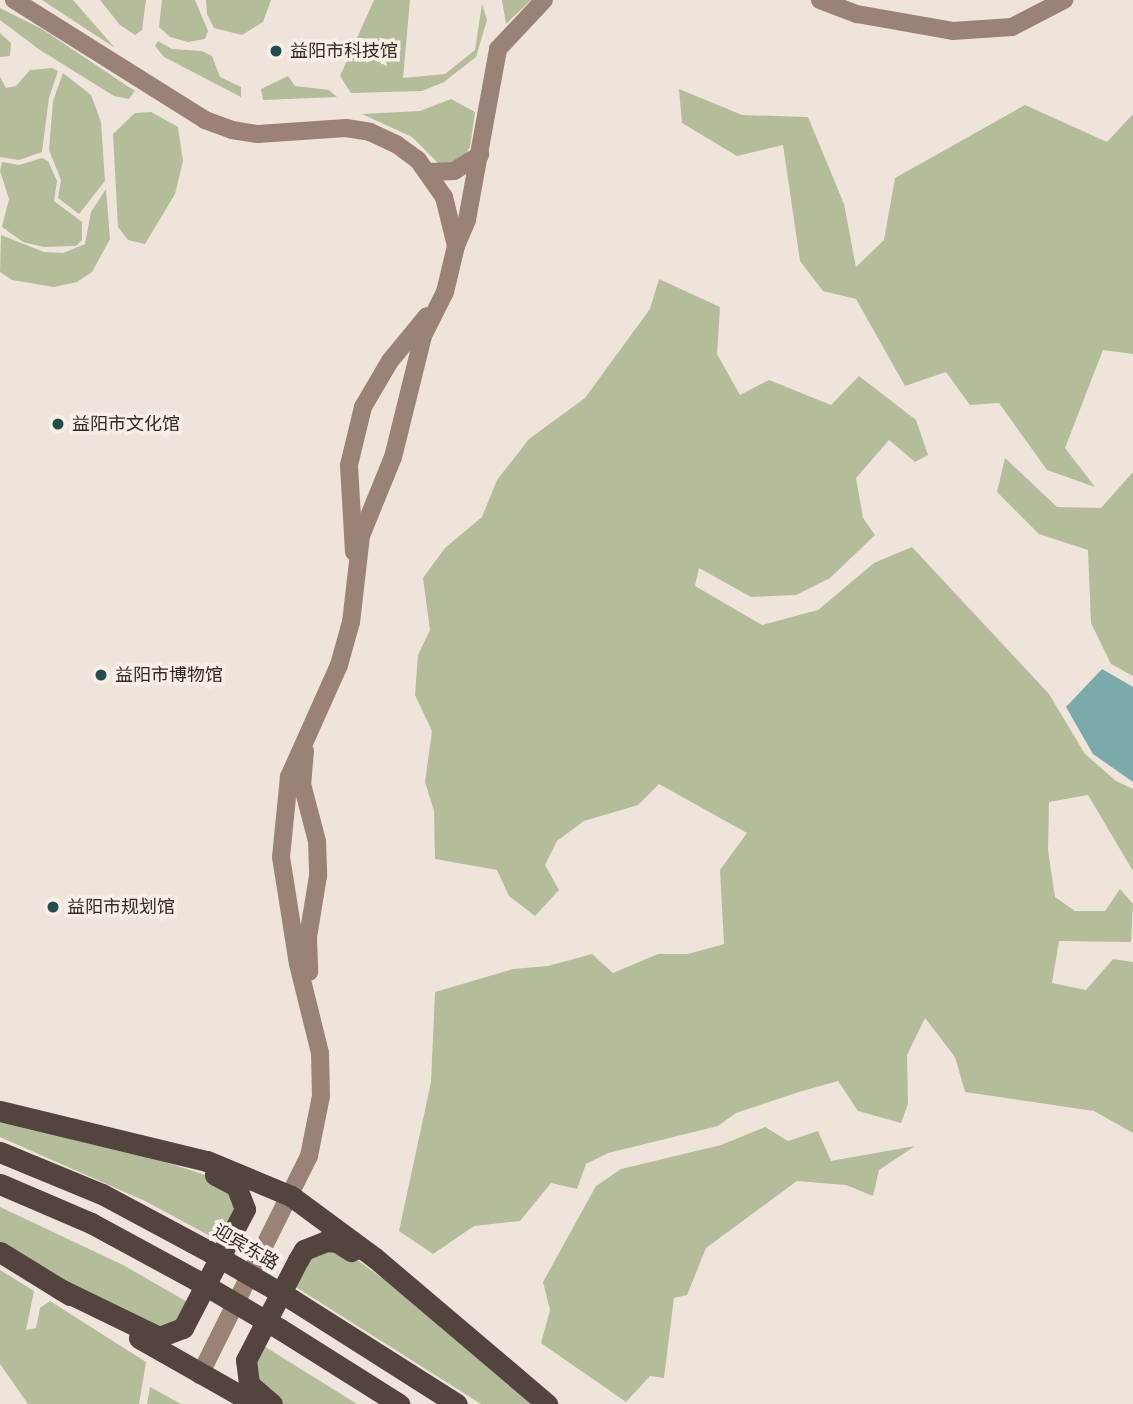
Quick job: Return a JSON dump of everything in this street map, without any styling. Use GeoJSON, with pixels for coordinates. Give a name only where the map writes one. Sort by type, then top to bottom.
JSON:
{"type":"FeatureCollection","features":[{"type":"Feature","properties":{"kind":"highway"},"geometry":{"type":"LineString","coordinates":[[0,1111],[206,1161],[291,1196],[418,1294],[547,1404]]}},
{"type":"Feature","properties":{"kind":"highway"},"geometry":{"type":"LineString","coordinates":[[60,1289],[159,1337],[173,1335],[190,1320],[242,1220],[242,1199],[226,1179],[139,1143]]}},
{"type":"Feature","properties":{"kind":"highway","name":"迎宾东路"},"geometry":{"type":"LineString","coordinates":[[0,1152],[102,1194],[209,1252],[293,1300],[457,1404]]}},
{"type":"Feature","properties":{"kind":"highway"},"geometry":{"type":"LineString","coordinates":[[0,1184],[91,1223],[196,1280],[399,1404]]}},
{"type":"Feature","properties":{"kind":"highway"},"geometry":{"type":"LineString","coordinates":[[272,1404],[249,1384],[246,1360],[304,1250],[337,1242],[418,1294]]}},
{"type":"Feature","properties":{"kind":"highway"},"geometry":{"type":"LineString","coordinates":[[0,1252],[200,1375],[255,1404]]}},
{"type":"Feature","properties":{"kind":"street"},"geometry":{"type":"LineString","coordinates":[[15,0],[205,120],[257,134],[346,128],[370,132],[396,144],[428,172],[444,197],[456,246]]}},
{"type":"Feature","properties":{"kind":"street"},"geometry":{"type":"LineString","coordinates":[[200,1375],[309,1156],[321,1097],[320,1053],[281,857],[289,777],[339,665],[351,622],[361,536],[393,457],[424,336],[452,274],[456,246],[467,220],[498,49],[544,0]]}},
{"type":"Feature","properties":{"kind":"street"},"geometry":{"type":"LineString","coordinates":[[820,0],[858,14],[954,32],[1012,27],[1064,0]]}},
{"type":"Feature","properties":{"kind":"street"},"geometry":{"type":"LineString","coordinates":[[428,172],[454,171],[480,155]]}},
{"type":"Feature","properties":{"kind":"street"},"geometry":{"type":"LineString","coordinates":[[357,570],[350,526],[349,466],[363,407],[390,361],[437,306]]}},
{"type":"Feature","properties":{"kind":"street"},"geometry":{"type":"LineString","coordinates":[[308,730],[302,784],[317,841],[318,876],[308,937],[312,1020]]}},
{"type":"Feature","properties":{"kind":"green space"},"geometry":{"type":"Polygon","coordinates":[[[42,0],[73,0],[115,48],[42,0]]]}},
{"type":"Feature","properties":{"kind":"green space"},"geometry":{"type":"Polygon","coordinates":[[[100,0],[146,0],[142,30],[135,35],[120,25],[100,0]]]}},
{"type":"Feature","properties":{"kind":"green space"},"geometry":{"type":"Polygon","coordinates":[[[162,0],[195,0],[208,31],[205,39],[188,42],[170,37],[159,27],[162,0]]]}},
{"type":"Feature","properties":{"kind":"green space"},"geometry":{"type":"Polygon","coordinates":[[[206,0],[271,0],[263,22],[242,35],[214,28],[207,14],[206,0]]]}},
{"type":"Feature","properties":{"kind":"green space"},"geometry":{"type":"Polygon","coordinates":[[[374,0],[410,0],[403,78],[445,74],[475,50],[482,4],[487,20],[476,57],[444,82],[422,91],[351,93],[340,76],[374,0]]]}},
{"type":"Feature","properties":{"kind":"green space"},"geometry":{"type":"Polygon","coordinates":[[[502,0],[531,0],[506,24],[502,0]]]}},
{"type":"Feature","properties":{"kind":"green space"},"geometry":{"type":"Polygon","coordinates":[[[0,8],[42,29],[135,91],[129,99],[114,96],[40,50],[0,20],[0,8]]]}},
{"type":"Feature","properties":{"kind":"green space"},"geometry":{"type":"Polygon","coordinates":[[[0,33],[11,43],[10,56],[0,57],[0,33]]]}},
{"type":"Feature","properties":{"kind":"green space"},"geometry":{"type":"Polygon","coordinates":[[[158,41],[172,49],[202,51],[212,56],[220,77],[241,87],[241,97],[164,57],[155,46],[158,41]]]}},
{"type":"Feature","properties":{"kind":"green space"},"geometry":{"type":"Polygon","coordinates":[[[52,68],[58,71],[49,98],[42,152],[19,160],[0,157],[0,77],[6,88],[16,86],[30,70],[52,68]]]}},
{"type":"Feature","properties":{"kind":"green space"},"geometry":{"type":"Polygon","coordinates":[[[63,73],[91,95],[101,122],[105,181],[79,214],[58,198],[61,180],[49,150],[53,101],[63,73]]]}},
{"type":"Feature","properties":{"kind":"green space"},"geometry":{"type":"Polygon","coordinates":[[[288,76],[295,86],[329,90],[337,97],[263,100],[261,89],[288,76]]]}},
{"type":"Feature","properties":{"kind":"green space"},"geometry":{"type":"Polygon","coordinates":[[[679,89],[742,115],[808,117],[844,204],[856,267],[884,240],[895,178],[1025,105],[1107,142],[1133,114],[1133,354],[1103,350],[1065,448],[1095,487],[1047,470],[999,403],[970,405],[946,372],[905,386],[856,299],[823,291],[800,261],[783,145],[737,156],[682,123],[679,89]]]}},
{"type":"Feature","properties":{"kind":"green space"},"geometry":{"type":"Polygon","coordinates":[[[451,99],[475,112],[470,147],[462,159],[440,165],[412,137],[362,114],[420,111],[451,99]]]}},
{"type":"Feature","properties":{"kind":"green space"},"geometry":{"type":"Polygon","coordinates":[[[151,112],[178,127],[183,161],[175,194],[145,244],[128,240],[118,227],[113,134],[135,113],[151,112]]]}},
{"type":"Feature","properties":{"kind":"green space"},"geometry":{"type":"Polygon","coordinates":[[[42,158],[48,161],[57,181],[54,201],[82,222],[82,240],[76,246],[44,247],[23,242],[2,227],[9,199],[0,171],[2,162],[19,165],[42,158]]]}},
{"type":"Feature","properties":{"kind":"green space"},"geometry":{"type":"Polygon","coordinates":[[[106,189],[110,239],[92,272],[77,282],[54,287],[12,280],[0,272],[1,235],[44,252],[63,253],[85,244],[91,212],[106,189]]]}},
{"type":"Feature","properties":{"kind":"green space"},"geometry":{"type":"Polygon","coordinates":[[[659,279],[720,307],[717,354],[740,395],[769,380],[831,405],[859,376],[916,420],[928,455],[915,462],[889,440],[856,478],[863,518],[875,535],[830,578],[796,595],[751,597],[699,568],[695,586],[762,625],[818,610],[874,563],[912,547],[1049,694],[1085,754],[1116,781],[1133,789],[1133,871],[1088,795],[1049,802],[1048,850],[1055,897],[1075,911],[1105,911],[1120,889],[1133,904],[1131,942],[1059,941],[1052,983],[1086,990],[1113,959],[1133,962],[1133,1133],[1094,1111],[965,1092],[955,1057],[925,1018],[907,1055],[908,1104],[901,1123],[858,1111],[838,1081],[736,1113],[718,1126],[608,1153],[586,1164],[577,1189],[551,1183],[520,1221],[474,1226],[433,1254],[399,1231],[431,1082],[435,992],[513,969],[548,966],[592,954],[613,973],[658,954],[688,954],[724,944],[720,870],[747,833],[659,784],[638,805],[584,821],[557,841],[545,865],[559,890],[535,916],[509,896],[497,870],[435,859],[434,811],[425,782],[432,731],[415,695],[418,655],[430,630],[423,578],[445,548],[482,517],[497,480],[529,439],[585,398],[650,309],[659,279]]]}},
{"type":"Feature","properties":{"kind":"green space"},"geometry":{"type":"Polygon","coordinates":[[[1005,458],[1057,507],[1101,508],[1133,472],[1133,676],[1111,664],[1091,623],[1088,550],[1039,534],[997,492],[1005,458]]]}},
{"type":"Feature","properties":{"kind":"green space"},"geometry":{"type":"Polygon","coordinates":[[[0,1119],[94,1139],[218,1179],[239,1201],[225,1244],[145,1201],[0,1137],[0,1119]]]}},
{"type":"Feature","properties":{"kind":"green space"},"geometry":{"type":"Polygon","coordinates":[[[765,1127],[788,1141],[818,1131],[831,1161],[915,1146],[879,1170],[873,1196],[846,1185],[797,1181],[706,1248],[687,1295],[674,1298],[664,1378],[650,1376],[626,1402],[541,1343],[550,1310],[543,1282],[596,1186],[621,1169],[721,1145],[765,1127]]]}},
{"type":"Feature","properties":{"kind":"green space"},"geometry":{"type":"Polygon","coordinates":[[[0,1207],[123,1265],[191,1304],[184,1321],[152,1331],[0,1243],[0,1207]]]}},
{"type":"Feature","properties":{"kind":"green space"},"geometry":{"type":"Polygon","coordinates":[[[322,1247],[346,1252],[410,1298],[537,1404],[481,1404],[291,1284],[303,1261],[322,1247]]]}},
{"type":"Feature","properties":{"kind":"green space"},"geometry":{"type":"Polygon","coordinates":[[[0,1270],[34,1291],[26,1330],[36,1328],[40,1308],[50,1301],[146,1362],[139,1404],[28,1404],[0,1364],[0,1270]]]}},
{"type":"Feature","properties":{"kind":"green space"},"geometry":{"type":"Polygon","coordinates":[[[259,1343],[357,1404],[282,1404],[265,1395],[251,1359],[259,1343]]]}},
{"type":"Feature","properties":{"kind":"green space"},"geometry":{"type":"Polygon","coordinates":[[[150,1387],[181,1404],[147,1404],[150,1387]]]}},
{"type":"Feature","properties":{"kind":"water"},"geometry":{"type":"Polygon","coordinates":[[[1102,669],[1133,687],[1133,782],[1093,754],[1066,707],[1102,669]]]}},
{"type":"Feature","properties":{"kind":"place","name":"益阳市科技馆"},"geometry":{"type":"Point","coordinates":[276,51]}},
{"type":"Feature","properties":{"kind":"place","name":"益阳市文化馆"},"geometry":{"type":"Point","coordinates":[58,424]}},
{"type":"Feature","properties":{"kind":"place","name":"益阳市博物馆"},"geometry":{"type":"Point","coordinates":[101,675]}},
{"type":"Feature","properties":{"kind":"place","name":"益阳市规划馆"},"geometry":{"type":"Point","coordinates":[53,907]}}]}
